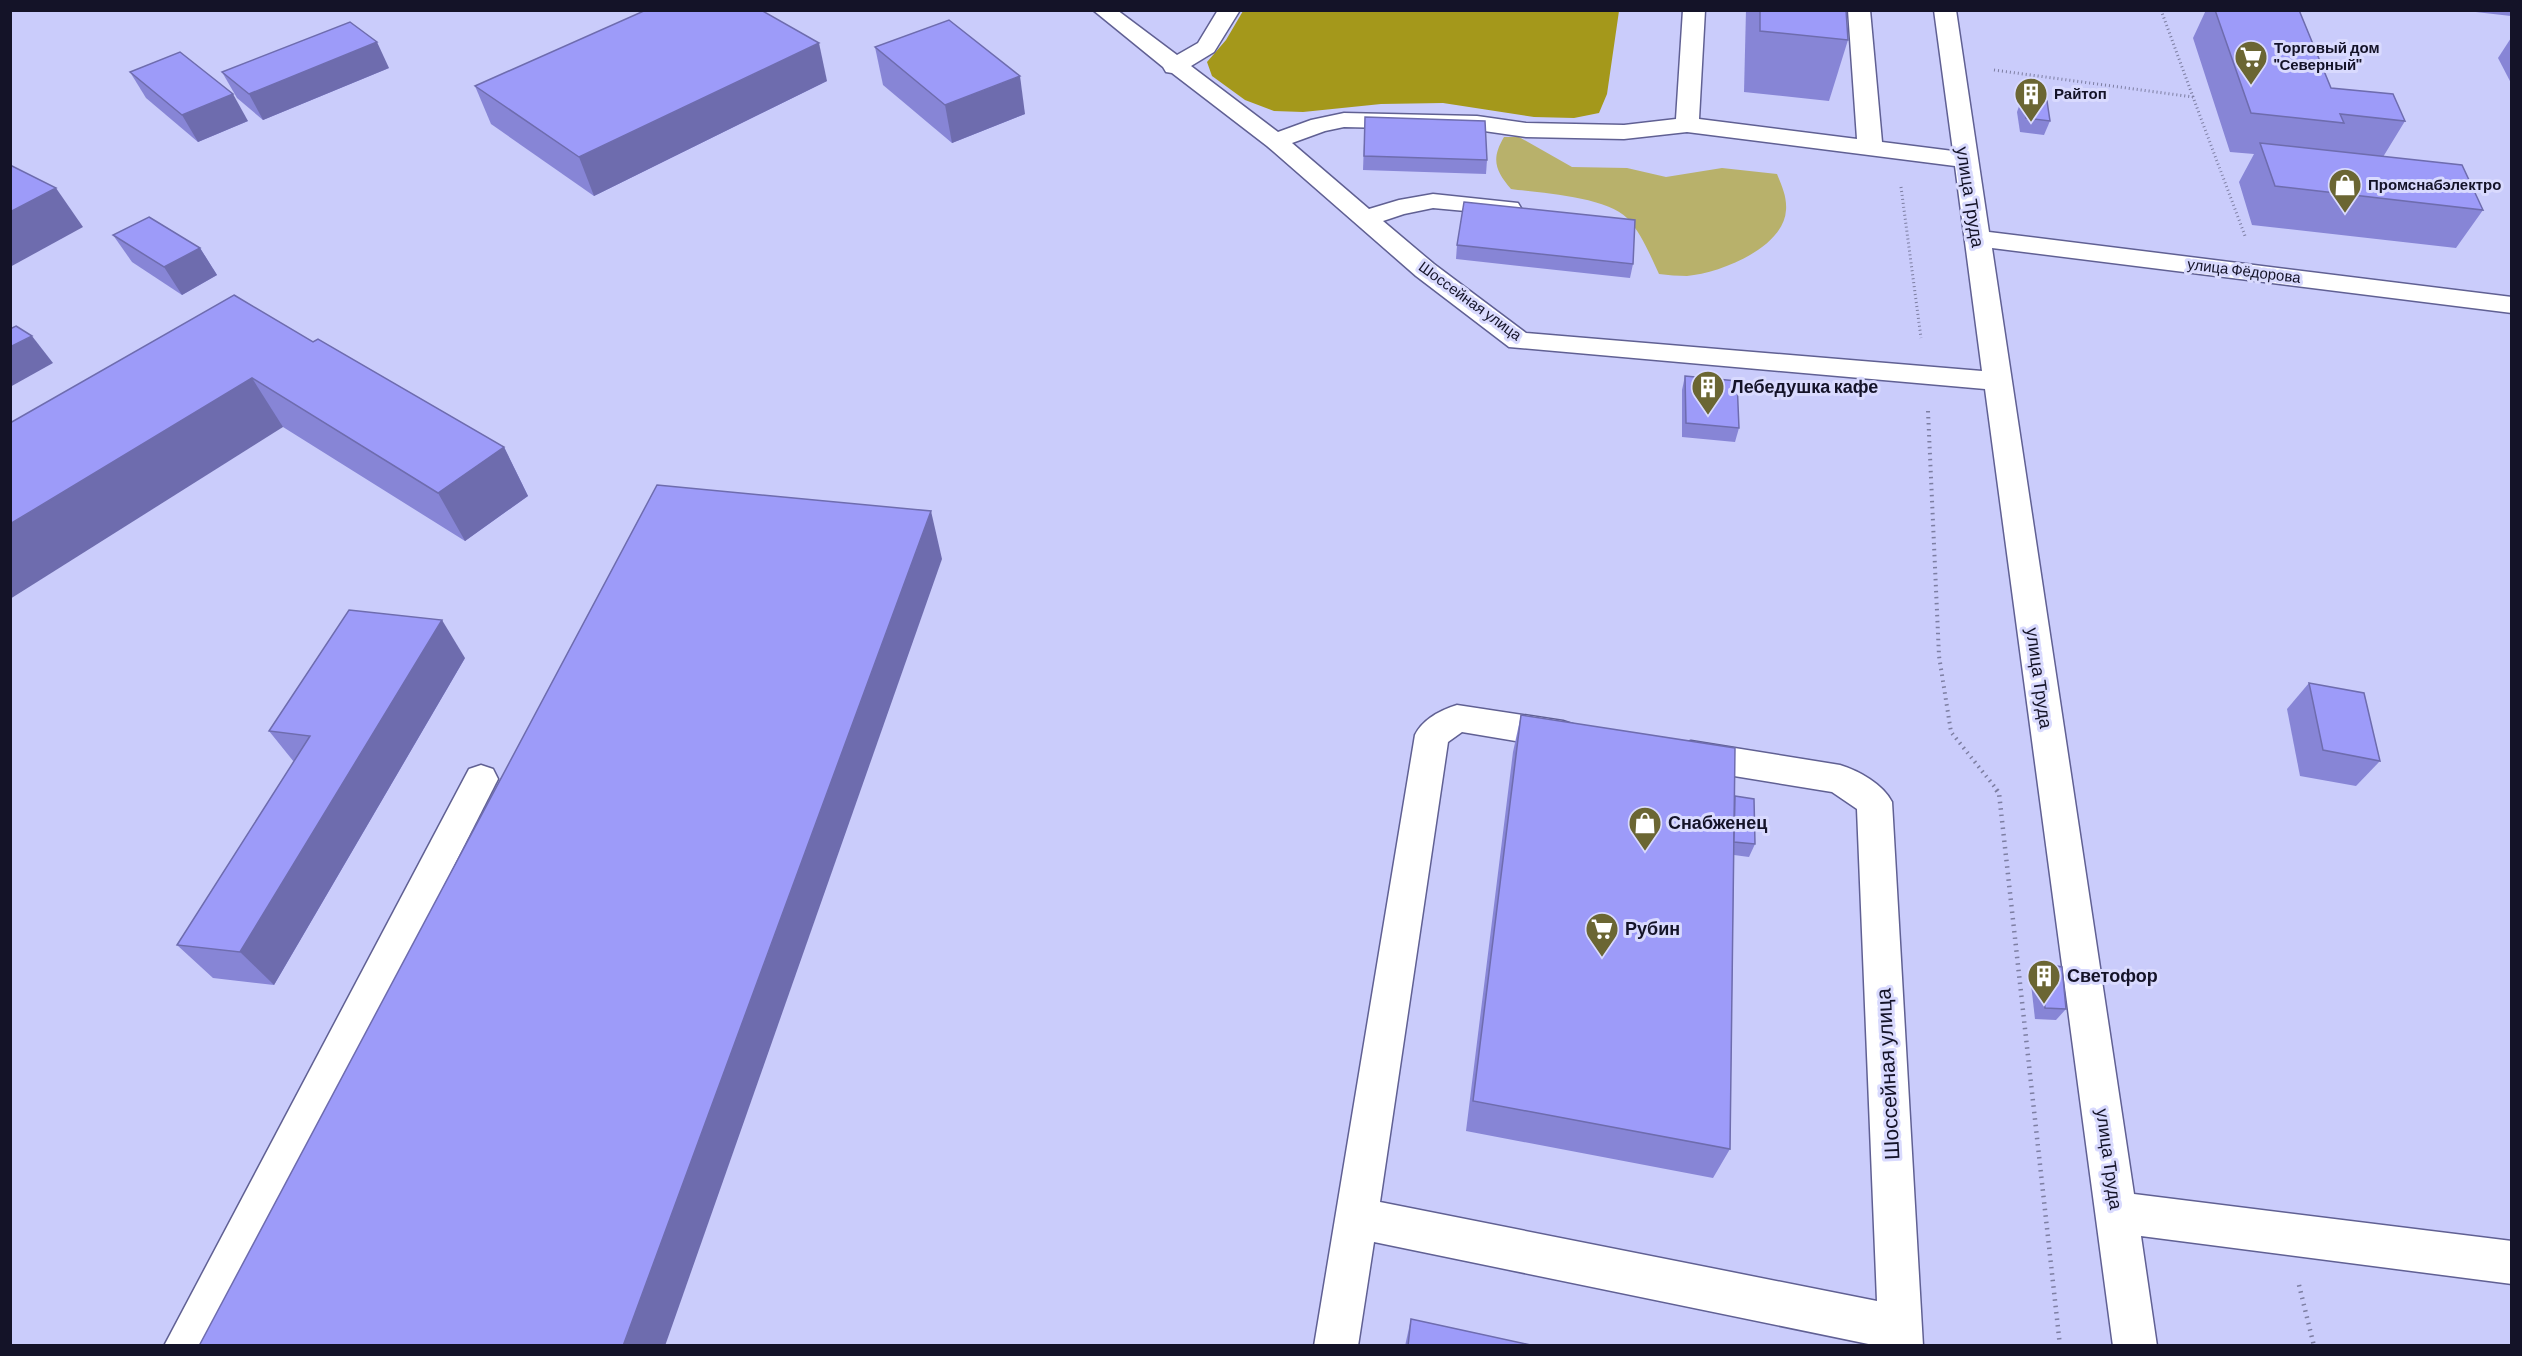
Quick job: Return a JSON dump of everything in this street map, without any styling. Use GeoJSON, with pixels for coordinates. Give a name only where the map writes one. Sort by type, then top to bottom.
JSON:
{"type":"FeatureCollection","features":[{"type":"Feature","properties":{"kind":"street","name":"Шоссейная улица"},"geometry":{"type":"LineString","coordinates":[[1103,10],[1174,67],[1275,141],[1425,270],[1519,341],[1925,373],[1996,381]]}},
{"type":"Feature","properties":{"kind":"street"},"geometry":{"type":"LineString","coordinates":[[1174,67],[1206,47],[1229,10]]}},
{"type":"Feature","properties":{"kind":"street"},"geometry":{"type":"LineString","coordinates":[[1687,125],[1694,10]]}},
{"type":"Feature","properties":{"kind":"street"},"geometry":{"type":"LineString","coordinates":[[1859,10],[1870,147]]}},
{"type":"Feature","properties":{"kind":"street","name":"улица Труда"},"geometry":{"type":"LineString","coordinates":[[1945,10],[1964,160],[2135,1346]]}},
{"type":"Feature","properties":{"kind":"street"},"geometry":{"type":"LineString","coordinates":[[1275,141],[1319,125],[1344,120],[1477,123],[1526,130],[1624,132],[1687,125],[1964,160]]}},
{"type":"Feature","properties":{"kind":"street"},"geometry":{"type":"LineString","coordinates":[[1366,218],[1399,207],[1433,201],[1536,210]]}},
{"type":"Feature","properties":{"kind":"street","name":"улица Фёдорова"},"geometry":{"type":"LineString","coordinates":[[1977,238],[2511,305]]}},
{"type":"Feature","properties":{"kind":"street"},"geometry":{"type":"LineString","coordinates":[[1336,1346],[1432,735],[1457,718],[1596,740]]}},
{"type":"Feature","properties":{"kind":"street","name":"Шоссейная улица"},"geometry":{"type":"LineString","coordinates":[[1666,751],[1840,779],[1874,802],[1901,1337]]}},
{"type":"Feature","properties":{"kind":"street"},"geometry":{"type":"LineString","coordinates":[[186,1346],[481,779]]}},
{"type":"Feature","properties":{"kind":"street"},"geometry":{"type":"LineString","coordinates":[[2116,1212],[2511,1263]]}},
{"type":"Feature","properties":{"kind":"street"},"geometry":{"type":"LineString","coordinates":[[1357,1218],[1901,1337]]}},
{"type":"Feature","properties":{"kind":"path"},"geometry":{"type":"LineString","coordinates":[[2161,10],[2245,236]]}},
{"type":"Feature","properties":{"kind":"path"},"geometry":{"type":"LineString","coordinates":[[1952,64],[2193,97]]}},
{"type":"Feature","properties":{"kind":"path"},"geometry":{"type":"LineString","coordinates":[[1897,150],[1925,373],[1939,656],[1951,732],[1999,793],[2060,1346]]}},
{"type":"Feature","properties":{"kind":"path"},"geometry":{"type":"LineString","coordinates":[[2286,1235],[2314,1346]]}},
{"type":"Feature","properties":{"kind":"shaded area"},"geometry":{"type":"Polygon","coordinates":[[[1243,11],[1619,11],[1607,94],[1599,113],[1574,118],[1534,117],[1443,103],[1381,104],[1303,112],[1274,111],[1245,100],[1212,76],[1207,62],[1226,40],[1243,11]]]}},
{"type":"Feature","properties":{"kind":"shaded area"},"geometry":{"type":"Polygon","coordinates":[[[1504,137],[1519,137],[1572,167],[1627,168],[1666,177],[1722,168],[1777,174],[1786,201],[1783,224],[1762,247],[1732,264],[1687,276],[1659,274],[1637,231],[1627,218],[1617,211],[1605,205],[1572,197],[1511,189],[1498,170],[1496,158],[1504,137]]]}},
{"type":"Feature","properties":{"kind":"building"},"geometry":{"type":"Polygon","coordinates":[[[646,10],[761,10],[819,43],[579,157],[475,86],[646,10]]]}},
{"type":"Feature","properties":{"kind":"building"},"geometry":{"type":"Polygon","coordinates":[[[1760,10],[1846,10],[1848,40],[1760,31],[1760,10]]]}},
{"type":"Feature","properties":{"kind":"building"},"geometry":{"type":"Polygon","coordinates":[[[2215,10],[2299,10],[2331,88],[2393,94],[2405,121],[2340,114],[2344,123],[2251,113],[2215,10]]]}},
{"type":"Feature","properties":{"kind":"building"},"geometry":{"type":"Polygon","coordinates":[[[949,20],[1020,76],[945,105],[875,47],[949,20]]]}},
{"type":"Feature","properties":{"kind":"building"},"geometry":{"type":"Polygon","coordinates":[[[350,22],[377,42],[249,94],[222,72],[350,22]]]}},
{"type":"Feature","properties":{"kind":"building"},"geometry":{"type":"Polygon","coordinates":[[[180,52],[233,94],[182,115],[130,72],[180,52]]]}},
{"type":"Feature","properties":{"kind":"building"},"geometry":{"type":"Polygon","coordinates":[[[2022,98],[2047,101],[2050,121],[2026,118],[2022,98]]]}},
{"type":"Feature","properties":{"kind":"building"},"geometry":{"type":"Polygon","coordinates":[[[1365,117],[1485,121],[1487,160],[1364,156],[1365,117]]]}},
{"type":"Feature","properties":{"kind":"building"},"geometry":{"type":"Polygon","coordinates":[[[2260,143],[2462,165],[2483,210],[2275,186],[2260,143]]]}},
{"type":"Feature","properties":{"kind":"building"},"geometry":{"type":"Polygon","coordinates":[[[10,165],[56,188],[10,212],[10,165]]]}},
{"type":"Feature","properties":{"kind":"building"},"geometry":{"type":"Polygon","coordinates":[[[1464,202],[1635,220],[1633,264],[1457,245],[1464,202]]]}},
{"type":"Feature","properties":{"kind":"building"},"geometry":{"type":"Polygon","coordinates":[[[149,217],[200,248],[164,267],[113,235],[149,217]]]}},
{"type":"Feature","properties":{"kind":"building"},"geometry":{"type":"Polygon","coordinates":[[[234,295],[313,342],[318,339],[504,447],[438,493],[252,378],[10,524],[10,423],[234,295]]]}},
{"type":"Feature","properties":{"kind":"building"},"geometry":{"type":"Polygon","coordinates":[[[16,326],[32,336],[10,347],[10,329],[16,326]]]}},
{"type":"Feature","properties":{"kind":"building","name":"Лебедушка кафе"},"geometry":{"type":"Polygon","coordinates":[[[1685,376],[1737,381],[1739,428],[1686,423],[1685,376]]]}},
{"type":"Feature","properties":{"kind":"building"},"geometry":{"type":"Polygon","coordinates":[[[657,485],[931,511],[623,1346],[199,1346],[657,485]]]}},
{"type":"Feature","properties":{"kind":"building"},"geometry":{"type":"Polygon","coordinates":[[[349,610],[442,620],[240,952],[177,945],[310,736],[269,731],[349,610]]]}},
{"type":"Feature","properties":{"kind":"building"},"geometry":{"type":"Polygon","coordinates":[[[2309,683],[2364,693],[2380,761],[2323,750],[2309,683]]]}},
{"type":"Feature","properties":{"kind":"building","name":"Рубин"},"geometry":{"type":"Polygon","coordinates":[[[1521,715],[1735,748],[1730,1149],[1473,1101],[1521,715]]]}},
{"type":"Feature","properties":{"kind":"building"},"geometry":{"type":"Polygon","coordinates":[[[1735,796],[1754,799],[1755,844],[1734,842],[1735,796]]]}},
{"type":"Feature","properties":{"kind":"building"},"geometry":{"type":"Polygon","coordinates":[[[2040,963],[2062,967],[2066,1009],[2045,1008],[2040,963]]]}},
{"type":"Feature","properties":{"kind":"building"},"geometry":{"type":"Polygon","coordinates":[[[1411,1319],[1535,1346],[1408,1346],[1411,1319]]]}},
{"type":"Feature","properties":{"kind":"place","name":"Торговый дом \"Северный\""},"geometry":{"type":"Point","coordinates":[2251,86]}},
{"type":"Feature","properties":{"kind":"place","name":"Райтоп"},"geometry":{"type":"Point","coordinates":[2031,123]}},
{"type":"Feature","properties":{"kind":"place","name":"Промснабэлектро"},"geometry":{"type":"Point","coordinates":[2345,214]}},
{"type":"Feature","properties":{"kind":"place","name":"Лебедушка кафе"},"geometry":{"type":"Point","coordinates":[1708,416]}},
{"type":"Feature","properties":{"kind":"place","name":"Снабженец"},"geometry":{"type":"Point","coordinates":[1645,852]}},
{"type":"Feature","properties":{"kind":"place","name":"Рубин"},"geometry":{"type":"Point","coordinates":[1602,958]}},
{"type":"Feature","properties":{"kind":"place","name":"Светофор"},"geometry":{"type":"Point","coordinates":[2044,1005]}}]}
